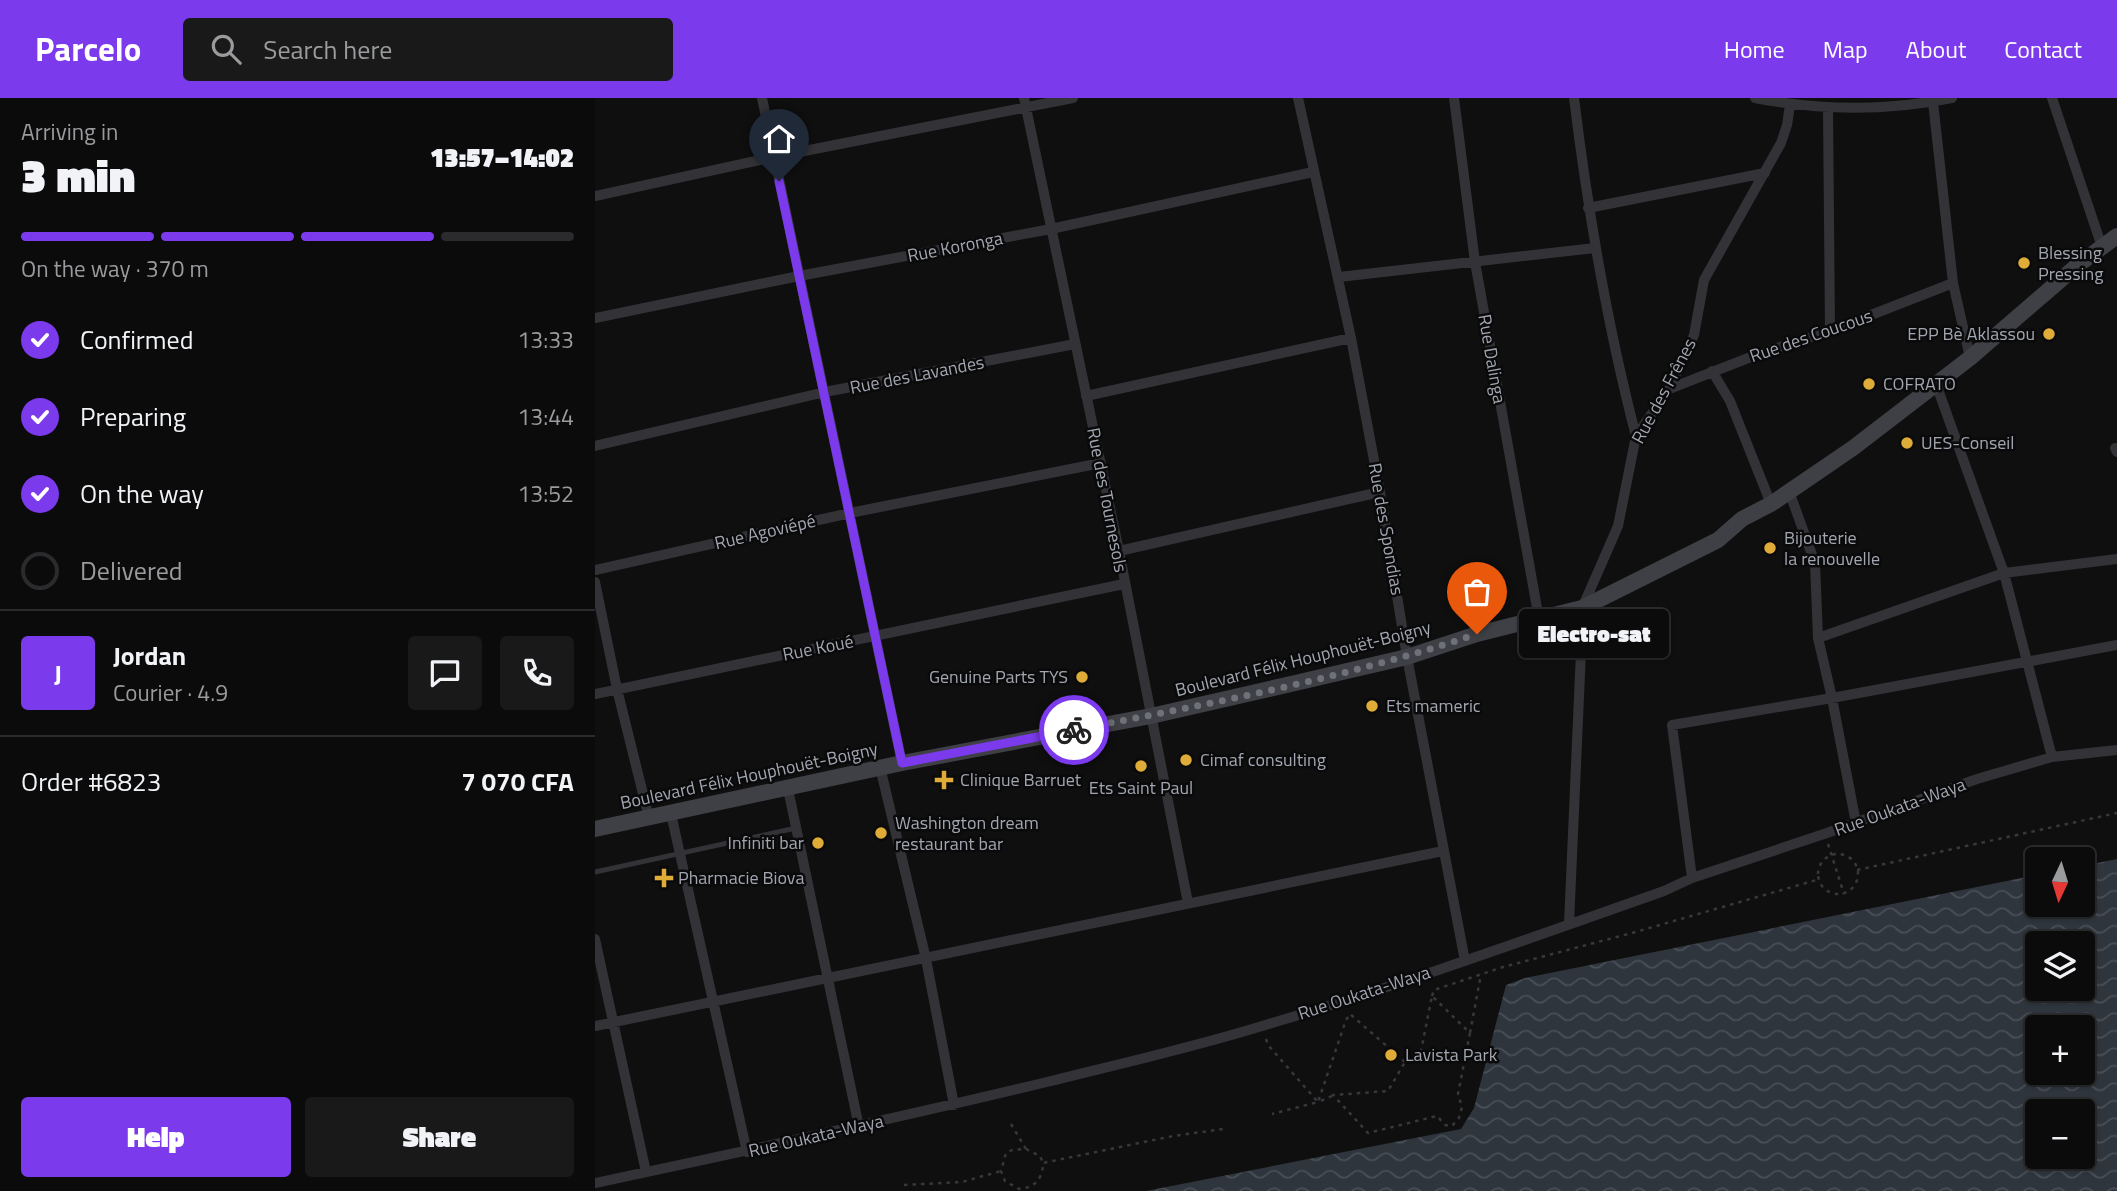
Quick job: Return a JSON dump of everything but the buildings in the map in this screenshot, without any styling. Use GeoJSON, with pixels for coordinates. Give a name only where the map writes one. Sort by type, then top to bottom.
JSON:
{"type":"FeatureCollection","features":[{"type":"Feature","properties":{"kind":"street"},"geometry":{"type":"LineString","coordinates":[[762,98],[902,763]]}},
{"type":"Feature","properties":{"kind":"street"},"geometry":{"type":"LineString","coordinates":[[595,195],[1025,103],[1073,98]]}},
{"type":"Feature","properties":{"kind":"street","name":"Rue des Spondias"},"geometry":{"type":"LineString","coordinates":[[1298,98],[1351,338],[1465,961]]}},
{"type":"Feature","properties":{"kind":"street","name":"Rue Dalinga"},"geometry":{"type":"LineString","coordinates":[[1454,98],[1475,262],[1539,619]]}},
{"type":"Feature","properties":{"kind":"street"},"geometry":{"type":"LineString","coordinates":[[1574,98],[1595,248],[1622,385],[1636,436]]}},
{"type":"Feature","properties":{"kind":"street"},"geometry":{"type":"LineString","coordinates":[[1755,98],[1790,105],[1828,108],[1882,108],[1952,98]]}},
{"type":"Feature","properties":{"kind":"street"},"geometry":{"type":"LineString","coordinates":[[2052,98],[2102,247]]}},
{"type":"Feature","properties":{"kind":"street"},"geometry":{"type":"LineString","coordinates":[[1934,102],[1953,283],[1970,358]]}},
{"type":"Feature","properties":{"kind":"street","name":"Rue des Tournesols"},"geometry":{"type":"LineString","coordinates":[[1025,103],[1119,551],[1188,903]]}},
{"type":"Feature","properties":{"kind":"street","name":"Rue des Frênes"},"geometry":{"type":"LineString","coordinates":[[1583,606],[1618,526],[1636,436],[1669,388],[1694,335],[1704,280],[1781,143],[1790,105]]}},
{"type":"Feature","properties":{"kind":"street"},"geometry":{"type":"LineString","coordinates":[[1828,108],[1830,331]]}},
{"type":"Feature","properties":{"kind":"street","name":"Rue Koronga"},"geometry":{"type":"LineString","coordinates":[[595,318],[799,276],[1051,229],[1313,172]]}},
{"type":"Feature","properties":{"kind":"street"},"geometry":{"type":"LineString","coordinates":[[1588,208],[1765,173]]}},
{"type":"Feature","properties":{"kind":"street","name":"Boulevard Félix Houphouët-Boigny"},"geometry":{"type":"LineString","coordinates":[[595,829],[880,767],[1151,716],[1408,657],[1477,634],[1581,608],[1718,540],[1742,519],[1771,503],[1853,448],[1970,358],[2079,264],[2117,236]]}},
{"type":"Feature","properties":{"kind":"street"},"geometry":{"type":"LineString","coordinates":[[1339,277],[1595,248]]}},
{"type":"Feature","properties":{"kind":"street","name":"Rue des Coucous"},"geometry":{"type":"LineString","coordinates":[[1669,388],[1830,331],[1953,283]]}},
{"type":"Feature","properties":{"kind":"street"},"geometry":{"type":"LineString","coordinates":[[1086,396],[1351,338]]}},
{"type":"Feature","properties":{"kind":"street","name":"Rue des Lavandes"},"geometry":{"type":"LineString","coordinates":[[595,446],[825,392],[1075,344]]}},
{"type":"Feature","properties":{"kind":"street"},"geometry":{"type":"LineString","coordinates":[[1711,371],[1730,401],[1771,503]]}},
{"type":"Feature","properties":{"kind":"street"},"geometry":{"type":"LineString","coordinates":[[1936,384],[2004,573],[2052,757]]}},
{"type":"Feature","properties":{"kind":"street","name":"Rue Agoviépé"},"geometry":{"type":"LineString","coordinates":[[595,570],[850,513],[1101,463]]}},
{"type":"Feature","properties":{"kind":"street"},"geometry":{"type":"LineString","coordinates":[[1789,491],[1815,563],[1818,638],[1856,823]]}},
{"type":"Feature","properties":{"kind":"street"},"geometry":{"type":"LineString","coordinates":[[1119,551],[1380,492]]}},
{"type":"Feature","properties":{"kind":"street"},"geometry":{"type":"LineString","coordinates":[[1818,638],[2004,573],[2117,559]]}},
{"type":"Feature","properties":{"kind":"street"},"geometry":{"type":"LineString","coordinates":[[595,582],[617,689],[649,818]]}},
{"type":"Feature","properties":{"kind":"street","name":"Rue Koué"},"geometry":{"type":"LineString","coordinates":[[595,694],[1124,584]]}},
{"type":"Feature","properties":{"kind":"street"},"geometry":{"type":"LineString","coordinates":[[1569,924],[1583,606]]}},
{"type":"Feature","properties":{"kind":"street"},"geometry":{"type":"LineString","coordinates":[[1692,878],[1672,725],[2117,645]]}},
{"type":"Feature","properties":{"kind":"street","name":"Rue Oukata-Waya"},"geometry":{"type":"LineString","coordinates":[[595,1183],[954,1105],[1262,1027],[1465,961],[1664,891],[1692,878],[1977,779],[2052,757],[2117,750]]}},
{"type":"Feature","properties":{"kind":"street"},"geometry":{"type":"LineString","coordinates":[[880,767],[926,959],[954,1105]]}},
{"type":"Feature","properties":{"kind":"street"},"geometry":{"type":"LineString","coordinates":[[788,789],[859,1127]]}},
{"type":"Feature","properties":{"kind":"street"},"geometry":{"type":"LineString","coordinates":[[671,814],[747,1152]]}},
{"type":"Feature","properties":{"kind":"street"},"geometry":{"type":"LineString","coordinates":[[595,1026],[1443,851]]}},
{"type":"Feature","properties":{"kind":"street"},"geometry":{"type":"LineString","coordinates":[[595,939],[646,1172]]}},
{"type":"Feature","properties":{"kind":"lane"},"geometry":{"type":"LineString","coordinates":[[595,872],[796,828]]}},
{"type":"Feature","properties":{"kind":"path"},"geometry":{"type":"LineString","coordinates":[[1857,870],[2117,813]]}},
{"type":"Feature","properties":{"kind":"path"},"geometry":{"type":"LineString","coordinates":[[1824,834],[1844,894]]}},
{"type":"Feature","properties":{"kind":"path"},"geometry":{"type":"LineString","coordinates":[[1831,855],[1850,858],[1857,870],[1856,884],[1844,894],[1831,893],[1824,888],[1820,879],[1821,863],[1831,855]]}},
{"type":"Feature","properties":{"kind":"path"},"geometry":{"type":"LineString","coordinates":[[1272,1114],[1318,1102],[1333,1095],[1388,1091],[1405,1062],[1420,1056],[1434,990],[1481,974],[1820,879]]}},
{"type":"Feature","properties":{"kind":"path"},"geometry":{"type":"LineString","coordinates":[[1333,1095],[1368,1133],[1437,1116],[1445,1125],[1452,1126],[1459,1118],[1462,1107],[1458,1094],[1481,974]]}},
{"type":"Feature","properties":{"kind":"path"},"geometry":{"type":"LineString","coordinates":[[1432,996],[1470,1033]]}},
{"type":"Feature","properties":{"kind":"path"},"geometry":{"type":"LineString","coordinates":[[1318,1102],[1350,1014],[1405,1062]]}},
{"type":"Feature","properties":{"kind":"path"},"geometry":{"type":"LineString","coordinates":[[1262,1027],[1268,1045],[1318,1102]]}},
{"type":"Feature","properties":{"kind":"path"},"geometry":{"type":"LineString","coordinates":[[1011,1124],[1025,1149]]}},
{"type":"Feature","properties":{"kind":"path"},"geometry":{"type":"LineString","coordinates":[[1044,1163],[1173,1136],[1223,1129]]}},
{"type":"Feature","properties":{"kind":"path"},"geometry":{"type":"LineString","coordinates":[[1027,1188],[1040,1178],[1044,1163],[1040,1156],[1025,1149],[1012,1150],[1006,1153],[1002,1160],[1001,1171],[1005,1181],[1012,1186],[1033,1191]]}},
{"type":"Feature","properties":{"kind":"path"},"geometry":{"type":"LineString","coordinates":[[904,1185],[963,1182],[1001,1171]]}},
{"type":"Feature","properties":{"kind":"water"},"geometry":{"type":"Polygon","coordinates":[[[2117,859],[2117,1191],[1146,1191],[1461,1129],[1474,1108],[1506,985],[1525,978],[2025,877],[2025,917],[2095,917],[2095,864],[2117,859]]]}},
{"type":"Feature","properties":{"kind":"way so far"},"geometry":{"type":"LineString","coordinates":[[1074,730],[1151,716],[1408,657],[1477,634]]}},
{"type":"Feature","properties":{"kind":"place","name":"Blessing Pressing"},"geometry":{"type":"Point","coordinates":[2024,263]}},
{"type":"Feature","properties":{"kind":"place","name":"EPP Bè Aklassou"},"geometry":{"type":"Point","coordinates":[2049,334]}},
{"type":"Feature","properties":{"kind":"place","name":"COFRATO"},"geometry":{"type":"Point","coordinates":[1869,384]}},
{"type":"Feature","properties":{"kind":"place","name":"UES-Conseil"},"geometry":{"type":"Point","coordinates":[1907,443]}},
{"type":"Feature","properties":{"kind":"place","name":"Bijouterie la renouvelle"},"geometry":{"type":"Point","coordinates":[1770,548]}},
{"type":"Feature","properties":{"kind":"place","name":"Electro-sat"},"geometry":{"type":"Point","coordinates":[1477,634]}},
{"type":"Feature","properties":{"kind":"place","name":"Genuine Parts TYS"},"geometry":{"type":"Point","coordinates":[1082,677]}},
{"type":"Feature","properties":{"kind":"place","name":"Ets mameric"},"geometry":{"type":"Point","coordinates":[1372,706]}},
{"type":"Feature","properties":{"kind":"place","name":"Cimaf consulting"},"geometry":{"type":"Point","coordinates":[1186,760]}},
{"type":"Feature","properties":{"kind":"place","name":"Ets Saint Paul"},"geometry":{"type":"Point","coordinates":[1141,766]}},
{"type":"Feature","properties":{"kind":"place","name":"Clinique Barruet"},"geometry":{"type":"Point","coordinates":[944,780]}},
{"type":"Feature","properties":{"kind":"place","name":"Washington dream restaurant bar"},"geometry":{"type":"Point","coordinates":[881,833]}},
{"type":"Feature","properties":{"kind":"place","name":"Infiniti bar"},"geometry":{"type":"Point","coordinates":[818,843]}},
{"type":"Feature","properties":{"kind":"place","name":"Pharmacie Biova"},"geometry":{"type":"Point","coordinates":[664,878]}},
{"type":"Feature","properties":{"kind":"place","name":"Lavista Park"},"geometry":{"type":"Point","coordinates":[1391,1055]}},
{"type":"Feature","properties":{"kind":"route"},"geometry":{"type":"LineString","coordinates":[[779,181],[902,763],[1074,730]]}}]}
